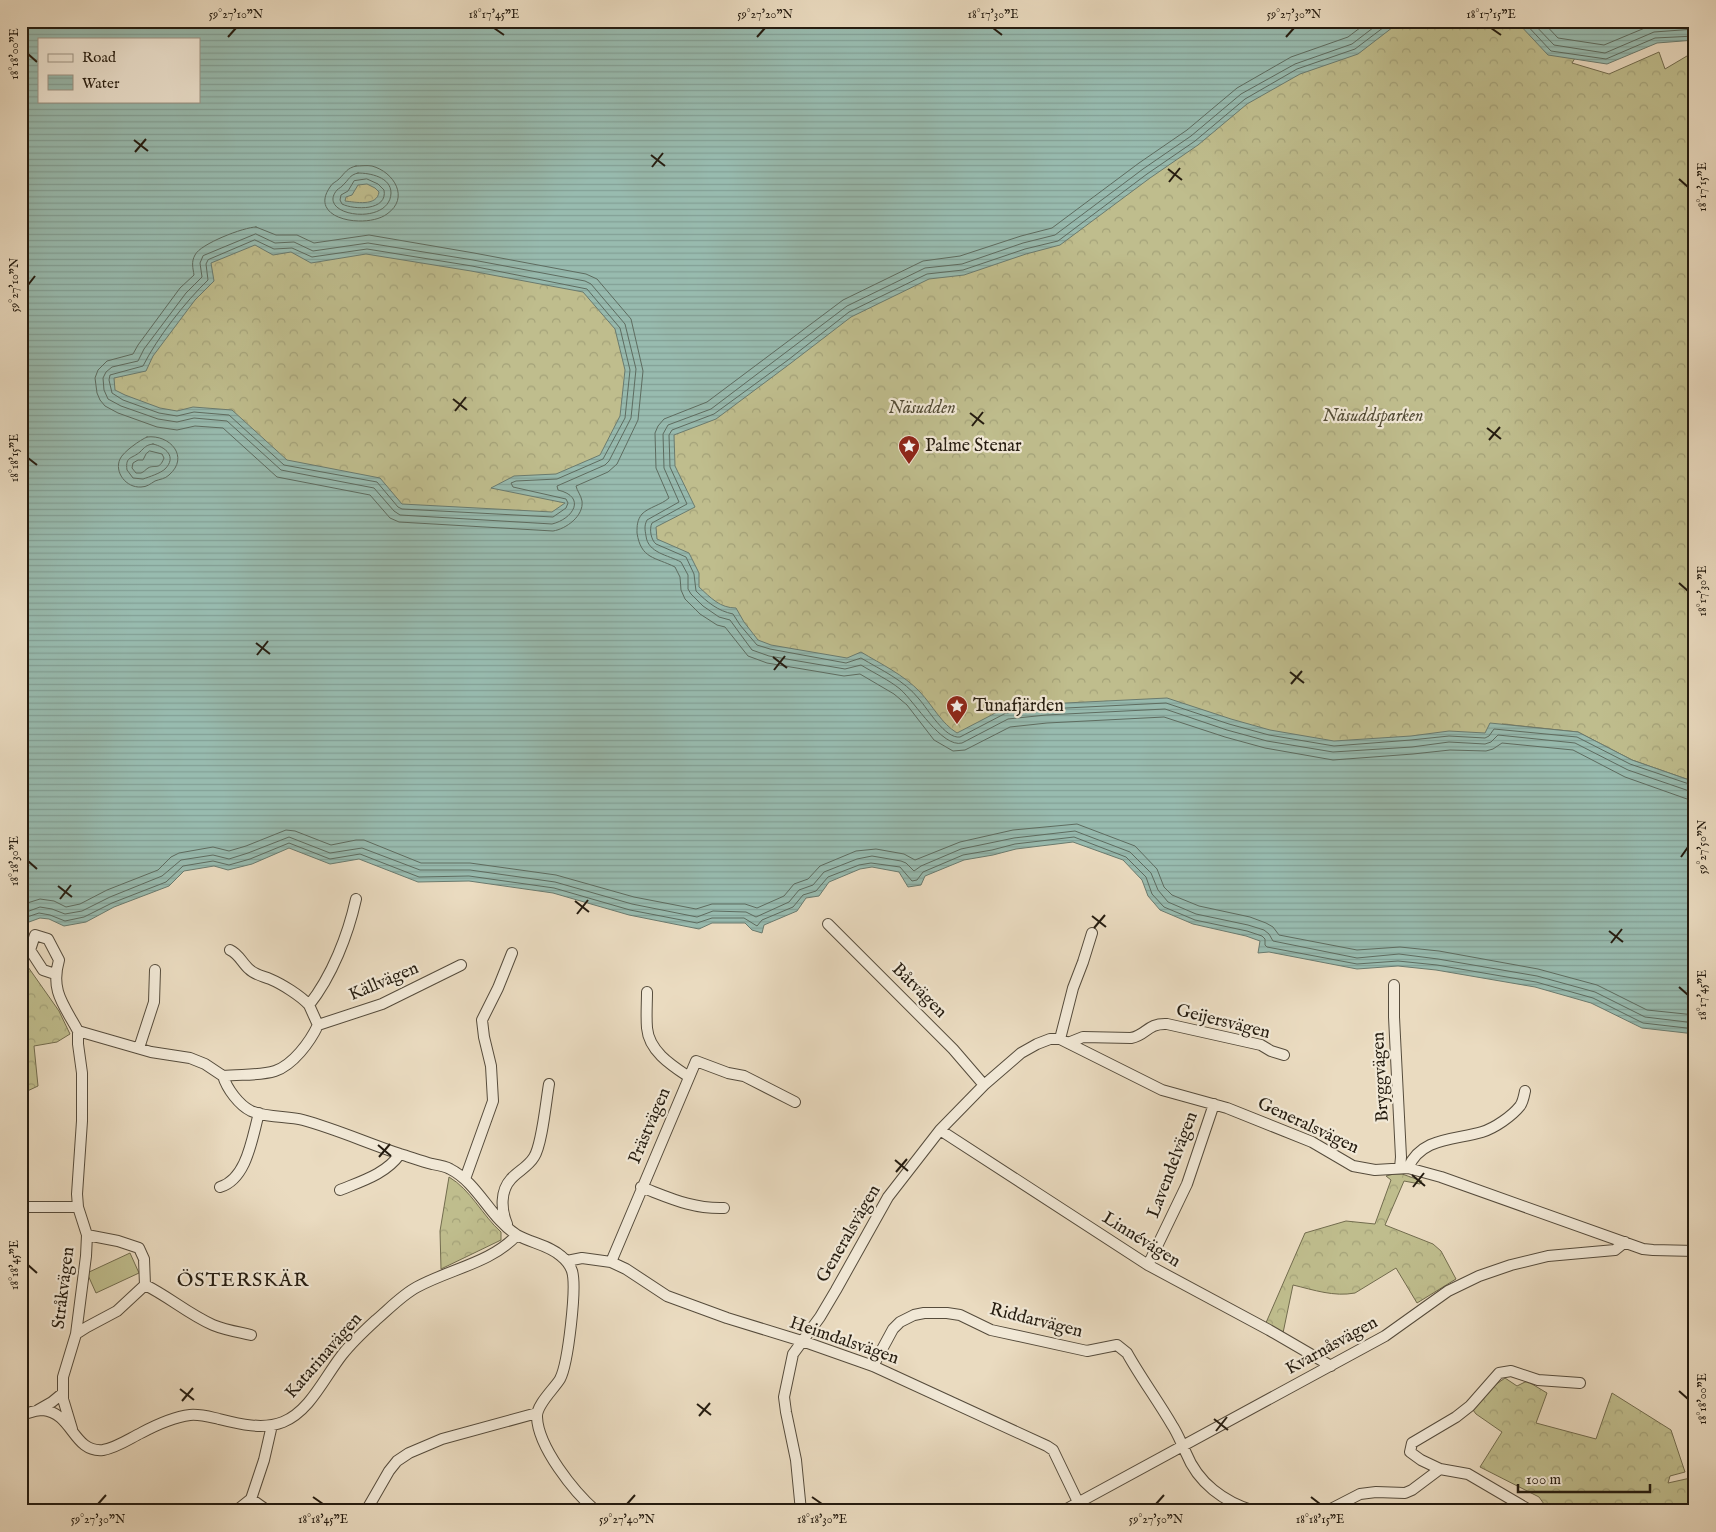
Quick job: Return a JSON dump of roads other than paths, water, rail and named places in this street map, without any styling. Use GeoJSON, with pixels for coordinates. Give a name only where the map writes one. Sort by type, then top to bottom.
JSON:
{"type":"FeatureCollection","features":[{"type":"Feature","properties":{"kind":"street","name":"Källvägen"},"geometry":{"type":"LineString","coordinates":[[310,1005],[343,943],[351,923],[356,899]]}},
{"type":"Feature","properties":{"kind":"street","name":"Båtvägen"},"geometry":{"type":"LineString","coordinates":[[828,924],[952,1049],[984,1085]]}},
{"type":"Feature","properties":{"kind":"street"},"geometry":{"type":"LineString","coordinates":[[1064,1041],[1073,988],[1092,933]]}},
{"type":"Feature","properties":{"kind":"street"},"geometry":{"type":"LineString","coordinates":[[223,1076],[260,1074],[278,1070],[296,1056],[318,1025],[310,1005],[305,1000],[248,969],[234,952],[230,950]]}},
{"type":"Feature","properties":{"kind":"street"},"geometry":{"type":"LineString","coordinates":[[465,1178],[492,1101],[491,1066],[482,1020],[498,988],[512,953]]}},
{"type":"Feature","properties":{"kind":"street","name":"Källvägen"},"geometry":{"type":"LineString","coordinates":[[318,1025],[382,1004],[461,965]]}},
{"type":"Feature","properties":{"kind":"street"},"geometry":{"type":"LineString","coordinates":[[139,1048],[154,1002],[155,970]]}},
{"type":"Feature","properties":{"kind":"street"},"geometry":{"type":"LineString","coordinates":[[55,974],[58,996],[78,1031],[151,1052],[190,1058],[205,1064],[223,1076],[238,1100],[251,1111],[329,1127],[400,1154],[449,1168],[465,1178],[488,1208],[513,1232],[559,1254],[567,1260],[572,1272],[574,1289],[566,1365],[561,1378],[537,1413],[537,1418],[543,1444],[576,1490],[596,1511]]}},
{"type":"Feature","properties":{"kind":"street","name":"Bryggvägen"},"geometry":{"type":"LineString","coordinates":[[1394,985],[1401,1157],[1404,1168]]}},
{"type":"Feature","properties":{"kind":"street","name":"Prästvägen"},"geometry":{"type":"LineString","coordinates":[[647,992],[647,1029],[652,1045],[667,1062],[689,1077]]}},
{"type":"Feature","properties":{"kind":"street","name":"Geijersvägen"},"geometry":{"type":"LineString","coordinates":[[1064,1041],[1083,1037],[1131,1038],[1137,1037],[1151,1026],[1166,1024],[1255,1044],[1284,1055]]}},
{"type":"Feature","properties":{"kind":"street","name":"Stråkvägen"},"geometry":{"type":"LineString","coordinates":[[72,1428],[63,1393],[63,1377],[76,1334],[87,1235],[78,1207],[77,1184],[82,1121],[82,1073],[78,1031]]}},
{"type":"Feature","properties":{"kind":"street","name":"Generalsvägen"},"geometry":{"type":"LineString","coordinates":[[801,1511],[796,1460],[784,1397],[793,1354],[820,1317],[888,1197],[940,1130],[984,1085],[1021,1053],[1050,1039],[1064,1041],[1162,1090],[1228,1108],[1312,1142],[1353,1166],[1375,1170],[1404,1168],[1441,1177],[1625,1242],[1653,1250],[1695,1251]]}},
{"type":"Feature","properties":{"kind":"street","name":"Prästvägen"},"geometry":{"type":"LineString","coordinates":[[611,1262],[641,1187],[696,1061],[728,1073],[744,1076],[795,1102]]}},
{"type":"Feature","properties":{"kind":"street"},"geometry":{"type":"LineString","coordinates":[[513,1232],[503,1213],[503,1200],[511,1179],[526,1167],[534,1157],[549,1084]]}},
{"type":"Feature","properties":{"kind":"street"},"geometry":{"type":"LineString","coordinates":[[1404,1168],[1419,1152],[1436,1142],[1483,1132],[1493,1127],[1521,1105],[1525,1091]]}},
{"type":"Feature","properties":{"kind":"street","name":"Lavendelvägen"},"geometry":{"type":"LineString","coordinates":[[1148,1266],[1186,1184],[1214,1104]]}},
{"type":"Feature","properties":{"kind":"street"},"geometry":{"type":"LineString","coordinates":[[220,1187],[233,1181],[240,1172],[259,1113]]}},
{"type":"Feature","properties":{"kind":"street","name":"Linnévägen"},"geometry":{"type":"LineString","coordinates":[[940,1130],[1148,1266],[1269,1330],[1331,1366]]}},
{"type":"Feature","properties":{"kind":"street"},"geometry":{"type":"LineString","coordinates":[[340,1190],[372,1177],[392,1165],[400,1154]]}},
{"type":"Feature","properties":{"kind":"street","name":"Prästvägen"},"geometry":{"type":"LineString","coordinates":[[641,1187],[689,1205],[706,1208],[724,1208]]}},
{"type":"Feature","properties":{"kind":"street"},"geometry":{"type":"LineString","coordinates":[[21,1208],[78,1207]]}},
{"type":"Feature","properties":{"kind":"street","name":"Katarinavägen"},"geometry":{"type":"LineString","coordinates":[[37,1411],[51,1412],[57,1415],[72,1428],[78,1439],[85,1446],[98,1450],[113,1447],[162,1423],[190,1415],[210,1417],[241,1424],[272,1426],[291,1418],[307,1404],[351,1344],[404,1297],[418,1287],[498,1252],[513,1232]]}},
{"type":"Feature","properties":{"kind":"street"},"geometry":{"type":"LineString","coordinates":[[76,1334],[87,1326],[117,1311],[145,1284],[144,1259],[139,1248],[118,1241],[87,1235]]}},
{"type":"Feature","properties":{"kind":"street","name":"Kvarnåsvägen"},"geometry":{"type":"LineString","coordinates":[[1063,1511],[1385,1336],[1448,1291],[1479,1276],[1511,1265],[1548,1256],[1615,1250],[1625,1242]]}},
{"type":"Feature","properties":{"kind":"street","name":"Heimdalsvägen"},"geometry":{"type":"LineString","coordinates":[[567,1260],[582,1258],[611,1262],[626,1269],[667,1296],[873,1366],[1053,1450],[1078,1502]]}},
{"type":"Feature","properties":{"kind":"street"},"geometry":{"type":"LineString","coordinates":[[145,1284],[212,1324],[226,1330],[251,1335]]}},
{"type":"Feature","properties":{"kind":"street","name":"Riddarvägen"},"geometry":{"type":"LineString","coordinates":[[873,1366],[892,1329],[900,1322],[914,1315],[924,1313],[960,1315],[991,1330],[1087,1351],[1117,1345],[1127,1353],[1172,1424],[1193,1467],[1211,1488],[1227,1500],[1254,1511]]}},
{"type":"Feature","properties":{"kind":"street"},"geometry":{"type":"LineString","coordinates":[[1529,1510],[1468,1474],[1440,1469],[1421,1460],[1410,1452],[1412,1443],[1456,1417],[1470,1406],[1500,1373],[1511,1371],[1538,1380],[1580,1383]]}},
{"type":"Feature","properties":{"kind":"street"},"geometry":{"type":"LineString","coordinates":[[21,1415],[37,1411],[63,1393]]}},
{"type":"Feature","properties":{"kind":"street"},"geometry":{"type":"LineString","coordinates":[[366,1511],[397,1461],[409,1453],[442,1439],[537,1413]]}},
{"type":"Feature","properties":{"kind":"street"},"geometry":{"type":"LineString","coordinates":[[236,1511],[251,1499],[264,1460],[272,1426]]}},
{"type":"Feature","properties":{"kind":"street"},"geometry":{"type":"LineString","coordinates":[[1327,1511],[1360,1494],[1376,1492],[1406,1493],[1440,1469]]}},
{"type":"Feature","properties":{"kind":"street"},"geometry":{"type":"LineString","coordinates":[[251,1499],[268,1511]]}},
{"type":"Feature","properties":{"kind":"water"},"geometry":{"type":"Polygon","coordinates":[[[21,21],[1422,21],[1397,24],[1358,54],[1300,74],[1247,104],[1198,145],[1060,245],[1026,254],[964,275],[929,279],[851,317],[716,419],[674,435],[675,466],[695,507],[656,527],[657,539],[689,553],[699,573],[699,587],[720,604],[736,608],[758,640],[771,645],[847,658],[861,652],[907,680],[925,697],[946,724],[957,733],[1005,708],[1045,704],[1167,698],[1270,730],[1334,741],[1411,736],[1449,731],[1485,733],[1490,723],[1578,732],[1632,760],[1695,782],[1695,1034],[1642,1028],[1591,1003],[1535,987],[1436,970],[1398,966],[1357,969],[1269,952],[1258,953],[1260,941],[1193,924],[1160,910],[1148,896],[1142,880],[1123,860],[1073,842],[1016,849],[964,860],[925,876],[921,885],[908,887],[899,872],[872,867],[860,869],[829,882],[819,896],[806,898],[797,911],[764,925],[762,933],[752,930],[745,923],[712,923],[699,929],[629,915],[553,893],[469,881],[418,882],[359,859],[330,864],[289,848],[252,864],[228,870],[214,866],[184,871],[169,886],[114,907],[86,922],[64,926],[49,919],[40,918],[29,922],[21,929],[21,21]],[[367,184],[358,185],[352,195],[346,197],[345,201],[360,203],[374,200],[379,192],[367,184]],[[255,245],[211,263],[214,281],[195,300],[153,356],[146,371],[114,378],[115,390],[160,408],[177,411],[193,407],[232,410],[287,460],[380,478],[402,504],[552,512],[565,503],[491,488],[514,476],[556,474],[600,455],[620,416],[625,370],[615,329],[583,292],[366,254],[311,263],[291,252],[273,255],[255,245]]]}},
{"type":"Feature","properties":{"kind":"water"},"geometry":{"type":"Polygon","coordinates":[[[1500,21],[1695,21],[1695,40],[1657,43],[1607,64],[1548,55],[1518,23],[1500,21]]]}},
{"type":"Feature","properties":{"kind":"place","name":"Palme Stenar"},"geometry":{"type":"Point","coordinates":[909,465]}},
{"type":"Feature","properties":{"kind":"place","name":"Tunafjärden"},"geometry":{"type":"Point","coordinates":[957,725]}},
{"type":"Feature","properties":{"kind":"district","name":"ÖSTERSKÄR"},"geometry":{"type":"Point","coordinates":[243,1280]}},
{"type":"Feature","properties":{"kind":"park label","name":"Näsudden"},"geometry":{"type":"Point","coordinates":[922,408]}},
{"type":"Feature","properties":{"kind":"park label","name":"Näsuddsparken"},"geometry":{"type":"Point","coordinates":[1373,416]}}]}
